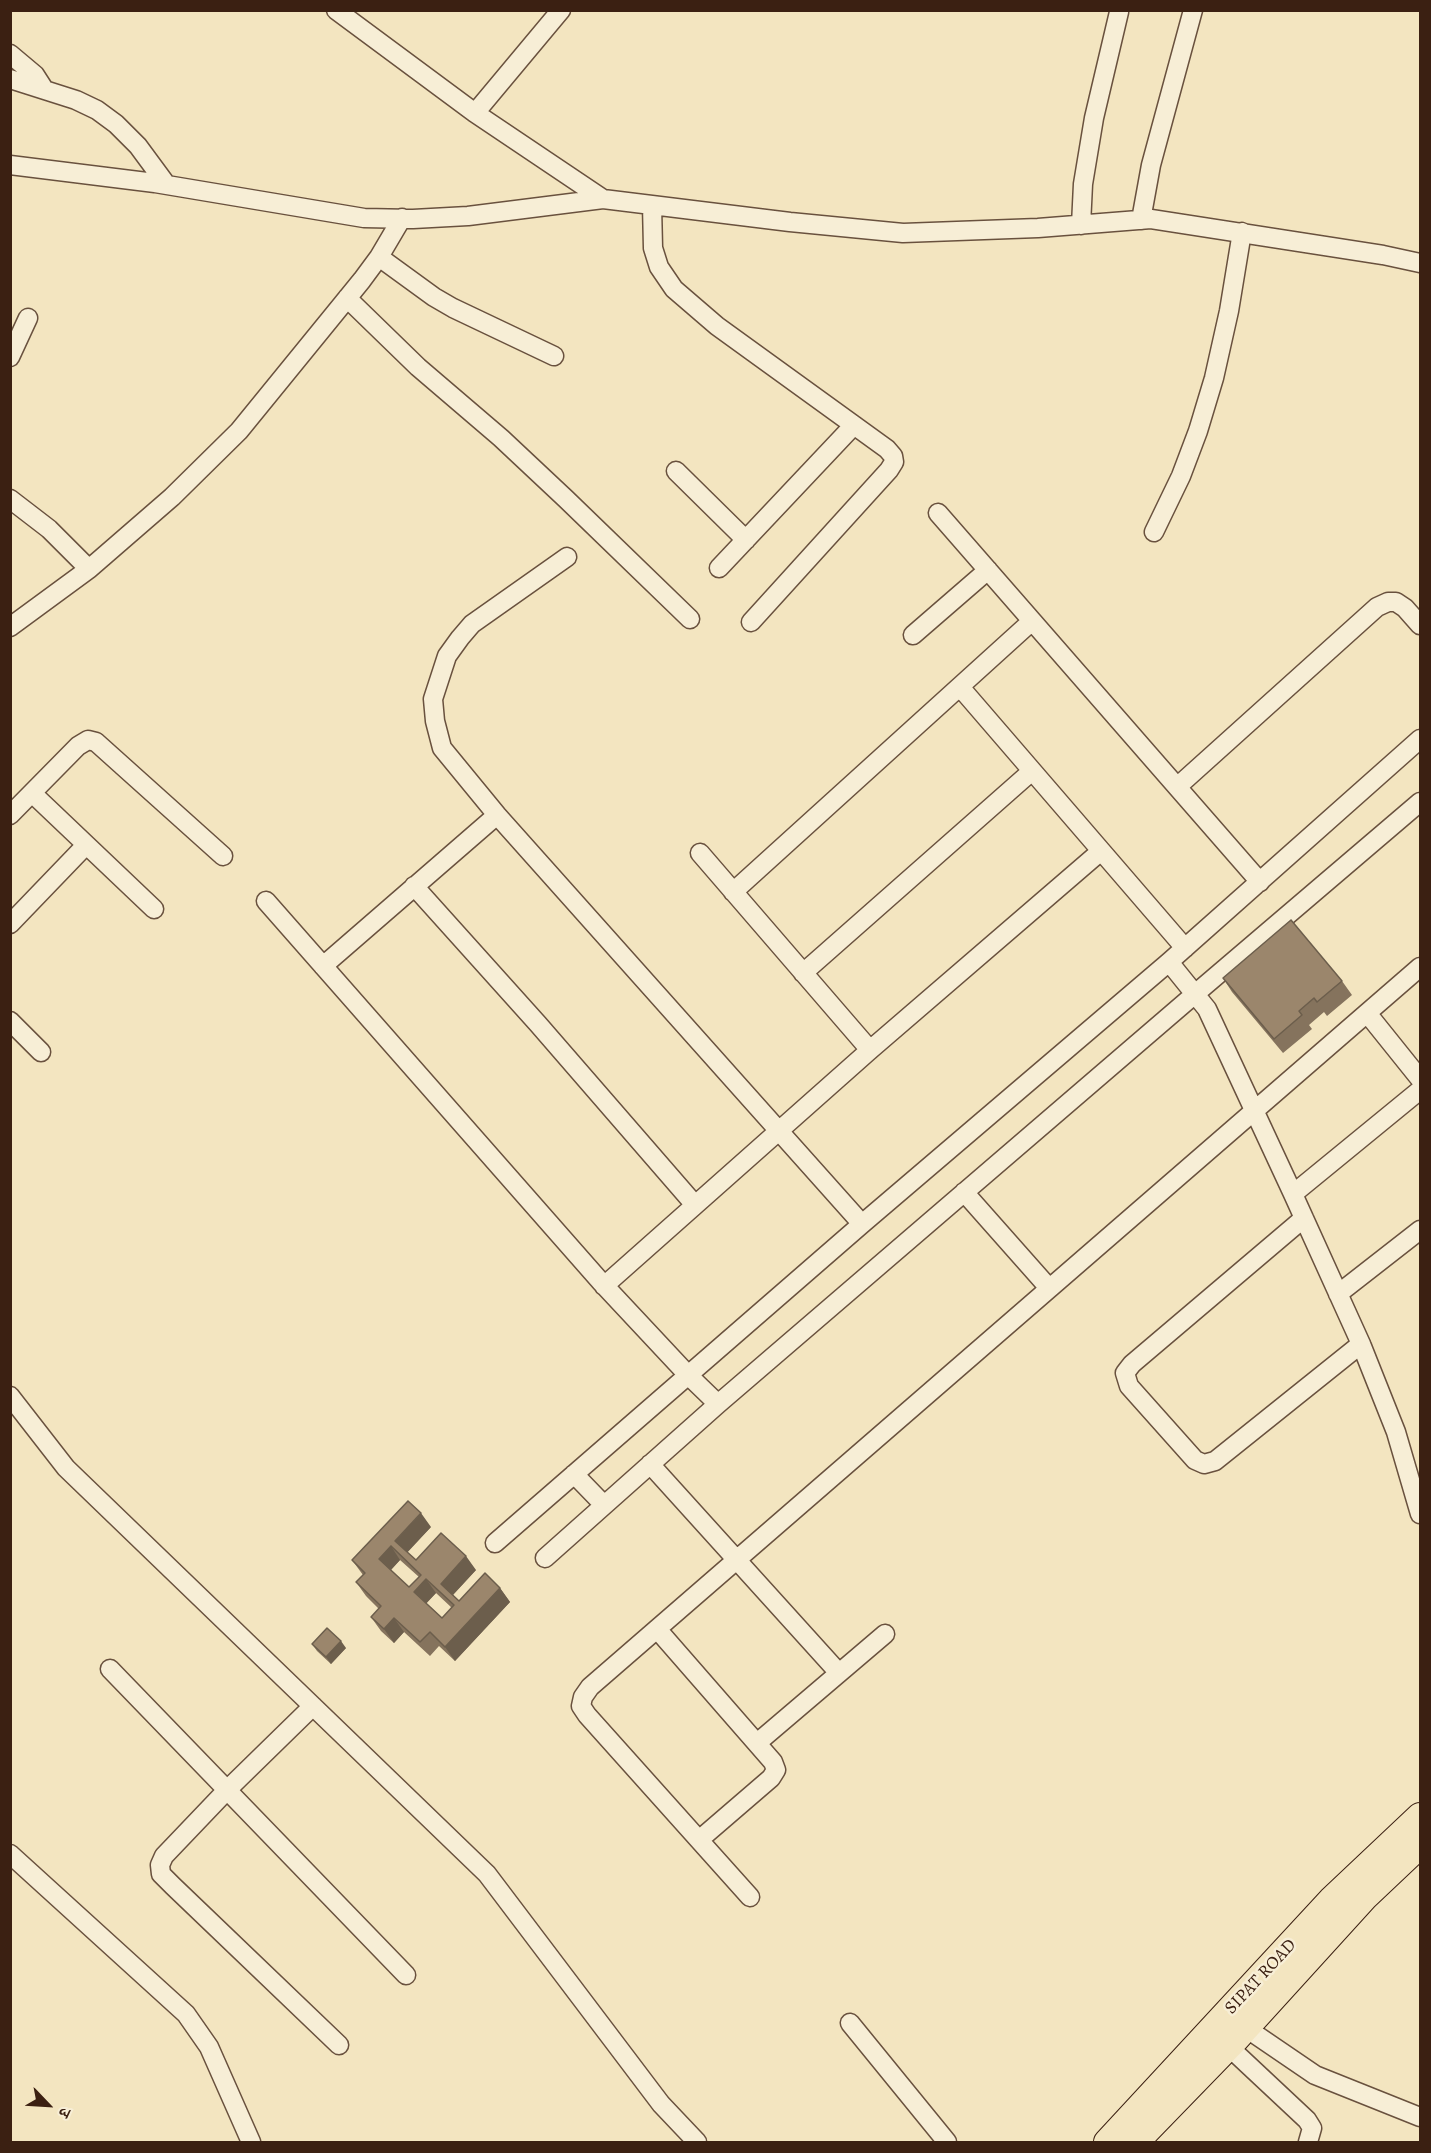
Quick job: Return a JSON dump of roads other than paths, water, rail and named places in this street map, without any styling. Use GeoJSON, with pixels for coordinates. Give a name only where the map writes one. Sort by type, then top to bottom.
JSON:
{"type":"FeatureCollection","features":[{"type":"Feature","properties":{"kind":"highway","name":"SIPAT ROAD"},"geometry":{"type":"LineString","coordinates":[[1107,2142],[1331,1900],[1420,1816]]}},
{"type":"Feature","properties":{"kind":"highway","name":"SIPAT ROAD"},"geometry":{"type":"LineString","coordinates":[[1136,2142],[1246,2028],[1365,1897],[1420,1845]]}},
{"type":"Feature","properties":{"kind":"street"},"geometry":{"type":"LineString","coordinates":[[336,10],[476,113],[603,199]]}},
{"type":"Feature","properties":{"kind":"street"},"geometry":{"type":"LineString","coordinates":[[476,113],[561,10]]}},
{"type":"Feature","properties":{"kind":"street"},"geometry":{"type":"LineString","coordinates":[[1141,220],[1151,165],[1194,10]]}},
{"type":"Feature","properties":{"kind":"street"},"geometry":{"type":"LineString","coordinates":[[1081,225],[1083,184],[1094,118],[1119,12]]}},
{"type":"Feature","properties":{"kind":"street"},"geometry":{"type":"LineString","coordinates":[[10,54],[35,75],[44,89]]}},
{"type":"Feature","properties":{"kind":"street"},"geometry":{"type":"LineString","coordinates":[[10,79],[76,100],[97,110],[116,124],[138,146],[166,184]]}},
{"type":"Feature","properties":{"kind":"street"},"geometry":{"type":"LineString","coordinates":[[10,165],[166,184],[364,218],[468,216],[603,199],[903,233],[1081,225],[1151,219],[1383,255],[1420,263]]}},
{"type":"Feature","properties":{"kind":"street"},"geometry":{"type":"LineString","coordinates":[[652,205],[653,248],[659,267],[674,289],[717,326],[887,449],[893,456],[894,462],[751,622]]}},
{"type":"Feature","properties":{"kind":"street"},"geometry":{"type":"LineString","coordinates":[[10,627],[88,569],[172,497],[239,431],[379,257],[402,218]]}},
{"type":"Feature","properties":{"kind":"street"},"geometry":{"type":"LineString","coordinates":[[1154,532],[1181,476],[1214,378],[1242,232]]}},
{"type":"Feature","properties":{"kind":"street"},"geometry":{"type":"LineString","coordinates":[[379,257],[453,308],[554,357]]}},
{"type":"Feature","properties":{"kind":"street"},"geometry":{"type":"LineString","coordinates":[[347,298],[418,367],[501,438],[558,491],[690,619]]}},
{"type":"Feature","properties":{"kind":"street"},"geometry":{"type":"LineString","coordinates":[[10,357],[28,318]]}},
{"type":"Feature","properties":{"kind":"street"},"geometry":{"type":"LineString","coordinates":[[719,568],[854,425]]}},
{"type":"Feature","properties":{"kind":"street"},"geometry":{"type":"LineString","coordinates":[[676,471],[746,540]]}},
{"type":"Feature","properties":{"kind":"street"},"geometry":{"type":"LineString","coordinates":[[10,499],[49,529],[88,569]]}},
{"type":"Feature","properties":{"kind":"street"},"geometry":{"type":"LineString","coordinates":[[938,513],[1260,882]]}},
{"type":"Feature","properties":{"kind":"street"},"geometry":{"type":"LineString","coordinates":[[567,556],[472,624],[447,656],[433,699],[435,721],[442,748],[497,815],[862,1224]]}},
{"type":"Feature","properties":{"kind":"street"},"geometry":{"type":"LineString","coordinates":[[913,635],[988,570]]}},
{"type":"Feature","properties":{"kind":"street"},"geometry":{"type":"LineString","coordinates":[[1177,788],[1377,607],[1388,602],[1396,602],[1405,608],[1420,625]]}},
{"type":"Feature","properties":{"kind":"street"},"geometry":{"type":"LineString","coordinates":[[733,892],[1032,621]]}},
{"type":"Feature","properties":{"kind":"street"},"geometry":{"type":"LineString","coordinates":[[960,687],[1185,948]]}},
{"type":"Feature","properties":{"kind":"street"},"geometry":{"type":"LineString","coordinates":[[495,1543],[862,1224],[1169,962],[1420,739]]}},
{"type":"Feature","properties":{"kind":"street"},"geometry":{"type":"LineString","coordinates":[[10,815],[78,746],[88,740],[96,742],[223,856]]}},
{"type":"Feature","properties":{"kind":"street"},"geometry":{"type":"LineString","coordinates":[[803,973],[1032,771]]}},
{"type":"Feature","properties":{"kind":"street"},"geometry":{"type":"LineString","coordinates":[[32,793],[154,909]]}},
{"type":"Feature","properties":{"kind":"street"},"geometry":{"type":"LineString","coordinates":[[545,1558],[718,1404],[1420,802]]}},
{"type":"Feature","properties":{"kind":"street"},"geometry":{"type":"LineString","coordinates":[[323,966],[497,815]]}},
{"type":"Feature","properties":{"kind":"street"},"geometry":{"type":"LineString","coordinates":[[10,924],[86,845]]}},
{"type":"Feature","properties":{"kind":"street"},"geometry":{"type":"LineString","coordinates":[[604,1286],[870,1050],[1101,851]]}},
{"type":"Feature","properties":{"kind":"street"},"geometry":{"type":"LineString","coordinates":[[700,853],[870,1050]]}},
{"type":"Feature","properties":{"kind":"street"},"geometry":{"type":"LineString","coordinates":[[414,886],[531,1016],[695,1205]]}},
{"type":"Feature","properties":{"kind":"street"},"geometry":{"type":"LineString","coordinates":[[266,902],[604,1286],[718,1404]]}},
{"type":"Feature","properties":{"kind":"street"},"geometry":{"type":"LineString","coordinates":[[1169,962],[1207,1009],[1304,1218],[1361,1344],[1396,1432],[1420,1514]]}},
{"type":"Feature","properties":{"kind":"street"},"geometry":{"type":"LineString","coordinates":[[750,1897],[587,1715],[581,1706],[583,1696],[590,1687],[1420,967]]}},
{"type":"Feature","properties":{"kind":"street"},"geometry":{"type":"LineString","coordinates":[[1367,1013],[1420,1079]]}},
{"type":"Feature","properties":{"kind":"street"},"geometry":{"type":"LineString","coordinates":[[10,1021],[41,1052]]}},
{"type":"Feature","properties":{"kind":"street"},"geometry":{"type":"LineString","coordinates":[[1293,1194],[1420,1090]]}},
{"type":"Feature","properties":{"kind":"street"},"geometry":{"type":"LineString","coordinates":[[964,1192],[1049,1288]]}},
{"type":"Feature","properties":{"kind":"street"},"geometry":{"type":"LineString","coordinates":[[1304,1218],[1132,1364],[1125,1373],[1129,1386],[1195,1460],[1204,1464],[1215,1461],[1361,1344]]}},
{"type":"Feature","properties":{"kind":"street"},"geometry":{"type":"LineString","coordinates":[[1338,1294],[1418,1238]]}},
{"type":"Feature","properties":{"kind":"street"},"geometry":{"type":"LineString","coordinates":[[10,1396],[66,1468],[487,1874],[661,2104],[697,2142]]}},
{"type":"Feature","properties":{"kind":"street"},"geometry":{"type":"LineString","coordinates":[[650,1464],[839,1673]]}},
{"type":"Feature","properties":{"kind":"street"},"geometry":{"type":"LineString","coordinates":[[574,1474],[604,1505]]}},
{"type":"Feature","properties":{"kind":"street"},"geometry":{"type":"LineString","coordinates":[[657,1629],[757,1743],[773,1762],[776,1770],[771,1778],[699,1840]]}},
{"type":"Feature","properties":{"kind":"street"},"geometry":{"type":"LineString","coordinates":[[757,1743],[885,1634]]}},
{"type":"Feature","properties":{"kind":"street"},"geometry":{"type":"LineString","coordinates":[[110,1669],[406,1975]]}},
{"type":"Feature","properties":{"kind":"street"},"geometry":{"type":"LineString","coordinates":[[313,1706],[226,1790],[164,1856],[160,1864],[161,1874],[339,2045]]}},
{"type":"Feature","properties":{"kind":"street"},"geometry":{"type":"LineString","coordinates":[[10,1854],[186,2014],[209,2047],[251,2142]]}},
{"type":"Feature","properties":{"kind":"street"},"geometry":{"type":"LineString","coordinates":[[850,2024],[947,2142]]}},
{"type":"Feature","properties":{"kind":"street"},"geometry":{"type":"LineString","coordinates":[[1246,2028],[1315,2075],[1420,2117]]}},
{"type":"Feature","properties":{"kind":"street"},"geometry":{"type":"LineString","coordinates":[[1228,2046],[1307,2120],[1312,2128],[1308,2142]]}}]}
